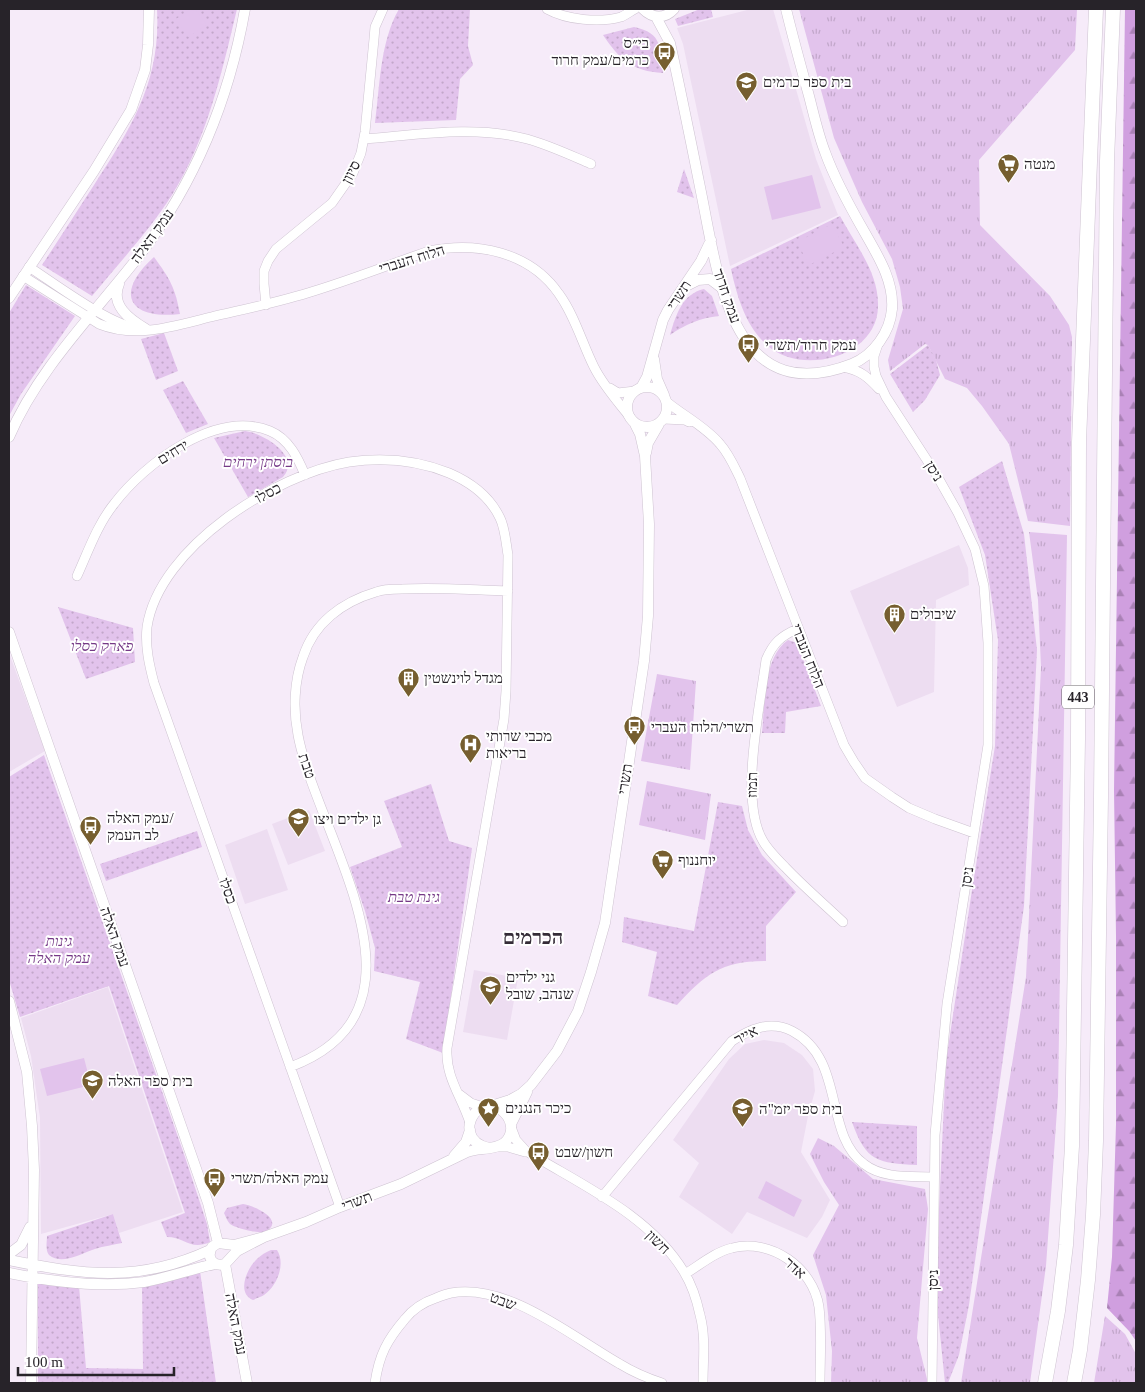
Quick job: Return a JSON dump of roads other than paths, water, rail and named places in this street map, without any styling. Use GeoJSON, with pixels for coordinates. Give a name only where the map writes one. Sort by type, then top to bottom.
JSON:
{"type":"FeatureCollection","features":[{"type":"Feature","properties":{"kind":"highway","name":"443"},"geometry":{"type":"LineString","coordinates":[[1045,1383],[1058,1311],[1066,1245],[1072,1146],[1078,729],[1079,442],[1096,9]]}},
{"type":"Feature","properties":{"kind":"highway","name":"443"},"geometry":{"type":"LineString","coordinates":[[1074,1383],[1080,1350],[1089,1270],[1095,1150],[1105,487],[1107,161],[1113,9]]}},
{"type":"Feature","properties":{"kind":"street"},"geometry":{"type":"LineString","coordinates":[[9,298],[94,171],[131,110],[144,70],[148,45],[149,9]]}},
{"type":"Feature","properties":{"kind":"street","name":"עמק האלה"},"geometry":{"type":"LineString","coordinates":[[9,437],[26,403],[48,371],[159,229],[176,203],[196,165],[214,122],[226,86],[244,9]]}},
{"type":"Feature","properties":{"kind":"street","name":"סיוון"},"geometry":{"type":"LineString","coordinates":[[266,305],[264,271],[268,260],[276,249],[332,203],[353,173],[364,139],[374,39],[376,27],[383,9]]}},
{"type":"Feature","properties":{"kind":"street"},"geometry":{"type":"LineString","coordinates":[[547,9],[564,16],[606,19],[623,16],[635,9]]}},
{"type":"Feature","properties":{"kind":"street"},"geometry":{"type":"LineString","coordinates":[[643,9],[656,17],[667,15],[674,9]]}},
{"type":"Feature","properties":{"kind":"street","name":"עמק חרוד"},"geometry":{"type":"LineString","coordinates":[[656,17],[670,42],[711,240],[722,288],[730,312],[740,332],[761,357],[775,366],[790,372],[803,374],[826,372],[843,367],[857,362],[870,353],[878,344],[887,328],[892,309],[887,276],[848,203],[824,151],[786,9]]}},
{"type":"Feature","properties":{"kind":"street"},"geometry":{"type":"LineString","coordinates":[[364,139],[455,132],[502,134],[545,144],[591,164]]}},
{"type":"Feature","properties":{"kind":"street","name":"תשרי"},"geometry":{"type":"LineString","coordinates":[[638,390],[647,377],[663,320],[701,260],[711,240]]}},
{"type":"Feature","properties":{"kind":"street","name":"הלוח העברי"},"geometry":{"type":"LineString","coordinates":[[26,272],[88,318],[110,329],[136,332],[158,329],[266,305],[312,292],[429,251],[448,247],[472,247],[493,250],[514,257],[532,267],[559,293],[568,308],[595,368],[604,383],[632,419]]}},
{"type":"Feature","properties":{"kind":"street","name":"הלוח העברי"},"geometry":{"type":"LineString","coordinates":[[26,272],[121,324],[133,328],[158,329]]}},
{"type":"Feature","properties":{"kind":"street"},"geometry":{"type":"LineString","coordinates":[[121,278],[117,289],[117,302],[129,318],[146,329]]}},
{"type":"Feature","properties":{"kind":"street"},"geometry":{"type":"LineString","coordinates":[[683,287],[698,280],[710,280],[722,288]]}},
{"type":"Feature","properties":{"kind":"street","name":"ניסן"},"geometry":{"type":"LineString","coordinates":[[878,344],[874,356],[876,376],[886,396],[936,474],[958,513],[975,549],[984,586],[988,643],[988,745],[947,1004],[935,1135],[932,1383]]}},
{"type":"Feature","properties":{"kind":"street","name":"תשרי"},"geometry":{"type":"LineString","coordinates":[[654,353],[657,379],[665,399]]}},
{"type":"Feature","properties":{"kind":"street","name":"ניסן"},"geometry":{"type":"LineString","coordinates":[[843,367],[855,369],[862,373],[886,396]]}},
{"type":"Feature","properties":{"kind":"street"},"geometry":{"type":"LineString","coordinates":[[604,383],[618,393],[638,390],[652,388],[659,390],[665,399],[668,409],[662,421],[646,427],[632,419],[628,403],[638,390]]}},
{"type":"Feature","properties":{"kind":"street","name":"הלוח העברי"},"geometry":{"type":"LineString","coordinates":[[665,399],[719,443],[731,459],[844,745],[865,778],[909,808],[974,833]]}},
{"type":"Feature","properties":{"kind":"street","name":"תשרי"},"geometry":{"type":"LineString","coordinates":[[511,1126],[516,1112],[532,1084],[557,1051],[578,1011],[592,972],[605,923],[644,661],[648,616],[649,524],[645,456],[640,434],[632,419]]}},
{"type":"Feature","properties":{"kind":"street","name":"הלוח העברי"},"geometry":{"type":"LineString","coordinates":[[662,421],[685,420],[699,426]]}},
{"type":"Feature","properties":{"kind":"street","name":"תשרי"},"geometry":{"type":"LineString","coordinates":[[645,456],[648,443],[662,421]]}},
{"type":"Feature","properties":{"kind":"street","name":"ירחים"},"geometry":{"type":"LineString","coordinates":[[77,576],[96,533],[113,506],[128,488],[142,472],[159,459],[195,439],[235,428],[257,427],[271,432],[292,448],[305,475]]}},
{"type":"Feature","properties":{"kind":"street","name":"כסלו"},"geometry":{"type":"LineString","coordinates":[[340,1207],[154,683],[146,646],[147,626],[155,599],[168,575],[202,537],[224,520],[269,492],[305,475],[348,462],[401,460],[431,466],[461,478],[491,504],[500,518],[508,554],[504,719],[446,1056],[452,1083],[465,1107],[470,1126]]}},
{"type":"Feature","properties":{"kind":"street","name":"טבת"},"geometry":{"type":"LineString","coordinates":[[290,1067],[306,1061],[317,1054],[344,1032],[361,1002],[366,983],[367,967],[365,939],[360,916],[298,736],[295,712],[296,688],[300,663],[307,645],[328,617],[340,608],[375,592],[416,588],[508,591]]}},
{"type":"Feature","properties":{"kind":"street","name":"תמוז"},"geometry":{"type":"LineString","coordinates":[[798,629],[777,640],[770,649],[766,660],[751,772],[752,806],[756,824],[763,841],[791,873],[843,922]]}},
{"type":"Feature","properties":{"kind":"street","name":"עמק האלה"},"geometry":{"type":"LineString","coordinates":[[9,632],[208,1203],[218,1246]]}},
{"type":"Feature","properties":{"kind":"street"},"geometry":{"type":"LineString","coordinates":[[9,1001],[23,1051],[30,1097],[33,1144],[31,1383]]}},
{"type":"Feature","properties":{"kind":"street","name":"אייר"},"geometry":{"type":"LineString","coordinates":[[602,1197],[732,1041],[745,1032],[759,1027],[773,1026],[787,1029],[801,1036],[817,1053],[826,1072],[844,1134],[851,1151],[864,1164],[876,1171],[893,1175],[934,1177]]}},
{"type":"Feature","properties":{"kind":"street","name":"כסלו"},"geometry":{"type":"LineString","coordinates":[[452,1083],[466,1100],[477,1106],[487,1106]]}},
{"type":"Feature","properties":{"kind":"street","name":"תשרי"},"geometry":{"type":"LineString","coordinates":[[487,1106],[510,1100],[522,1094],[532,1084]]}},
{"type":"Feature","properties":{"kind":"street"},"geometry":{"type":"LineString","coordinates":[[487,1106],[498,1107],[504,1111],[511,1126],[508,1138],[503,1144],[492,1148],[481,1146],[471,1136],[470,1126],[477,1110],[487,1106]]}},
{"type":"Feature","properties":{"kind":"street","name":"תשרי"},"geometry":{"type":"LineString","coordinates":[[448,1162],[466,1142],[470,1126]]}},
{"type":"Feature","properties":{"kind":"street","name":"חשון"},"geometry":{"type":"LineString","coordinates":[[511,1126],[520,1146],[634,1219],[660,1241],[685,1274],[701,1317],[704,1350],[702,1383]]}},
{"type":"Feature","properties":{"kind":"street","name":"תשרי"},"geometry":{"type":"LineString","coordinates":[[9,1260],[32,1265],[96,1273],[130,1274],[144,1272],[175,1264],[218,1246],[234,1245],[264,1237],[401,1184],[477,1149],[492,1148]]}},
{"type":"Feature","properties":{"kind":"street","name":"חשון"},"geometry":{"type":"LineString","coordinates":[[492,1148],[512,1148],[532,1155]]}},
{"type":"Feature","properties":{"kind":"street"},"geometry":{"type":"LineString","coordinates":[[9,1254],[25,1238],[33,1218]]}},
{"type":"Feature","properties":{"kind":"street","name":"תשרי"},"geometry":{"type":"LineString","coordinates":[[11,1273],[95,1284],[142,1282],[223,1262],[237,1251],[264,1237]]}},
{"type":"Feature","properties":{"kind":"street","name":"אדר"},"geometry":{"type":"LineString","coordinates":[[685,1274],[710,1257],[730,1248],[749,1245],[767,1248],[801,1269],[812,1284],[819,1306],[820,1383]]}},
{"type":"Feature","properties":{"kind":"street"},"geometry":{"type":"LineString","coordinates":[[218,1246],[232,1252],[223,1262],[210,1257],[218,1246]]}},
{"type":"Feature","properties":{"kind":"street","name":"עמק האלה"},"geometry":{"type":"LineString","coordinates":[[223,1262],[247,1383]]}},
{"type":"Feature","properties":{"kind":"street"},"geometry":{"type":"LineString","coordinates":[[11,1273],[25,1282],[31,1292]]}},
{"type":"Feature","properties":{"kind":"street","name":"שבט"},"geometry":{"type":"LineString","coordinates":[[375,1383],[378,1366],[390,1337],[412,1311],[430,1300],[450,1293],[480,1293],[506,1300],[536,1314],[620,1365],[662,1383]]}},
{"type":"Feature","properties":{"kind":"place","name":"בי״ס כרמים/עמק חרוד"},"geometry":{"type":"Point","coordinates":[665,71]}},
{"type":"Feature","properties":{"kind":"place","name":"בית ספר כרמים"},"geometry":{"type":"Point","coordinates":[747,101]}},
{"type":"Feature","properties":{"kind":"place","name":"מנטה"},"geometry":{"type":"Point","coordinates":[1008,183]}},
{"type":"Feature","properties":{"kind":"place","name":"עמק חרוד/תשרי"},"geometry":{"type":"Point","coordinates":[749,364]}},
{"type":"Feature","properties":{"kind":"place","name":"שיבולים"},"geometry":{"type":"Point","coordinates":[894,633]}},
{"type":"Feature","properties":{"kind":"place","name":"מגדל לוינשטין"},"geometry":{"type":"Point","coordinates":[408,697]}},
{"type":"Feature","properties":{"kind":"place","name":"תשרי/הלוח העברי"},"geometry":{"type":"Point","coordinates":[635,746]}},
{"type":"Feature","properties":{"kind":"place","name":"מכבי שרותי בריאות"},"geometry":{"type":"Point","coordinates":[470,764]}},
{"type":"Feature","properties":{"kind":"place","name":"גן ילדים ויצו"},"geometry":{"type":"Point","coordinates":[298,838]}},
{"type":"Feature","properties":{"kind":"place","name":"עמק האלה/ לב העמק"},"geometry":{"type":"Point","coordinates":[91,846]}},
{"type":"Feature","properties":{"kind":"place","name":"יוחננוף"},"geometry":{"type":"Point","coordinates":[662,879]}},
{"type":"Feature","properties":{"kind":"place","name":"גני ילדים שנהב, שובל"},"geometry":{"type":"Point","coordinates":[490,1005]}},
{"type":"Feature","properties":{"kind":"place","name":"בית ספר האלה"},"geometry":{"type":"Point","coordinates":[92,1100]}},
{"type":"Feature","properties":{"kind":"place","name":"כיכר הנגנים"},"geometry":{"type":"Point","coordinates":[489,1127]}},
{"type":"Feature","properties":{"kind":"place","name":"בית ספר יזמ\"ה"},"geometry":{"type":"Point","coordinates":[743,1128]}},
{"type":"Feature","properties":{"kind":"place","name":"חשון/שבט"},"geometry":{"type":"Point","coordinates":[539,1171]}},
{"type":"Feature","properties":{"kind":"place","name":"עמק האלה/תשרי"},"geometry":{"type":"Point","coordinates":[215,1197]}},
{"type":"Feature","properties":{"kind":"district","name":"הכרמים"},"geometry":{"type":"Point","coordinates":[533,937]}},
{"type":"Feature","properties":{"kind":"park label","name":"בוסתן ירחים"},"geometry":{"type":"Point","coordinates":[258,462]}},
{"type":"Feature","properties":{"kind":"park label","name":"פארק כסלו"},"geometry":{"type":"Point","coordinates":[102,646]}},
{"type":"Feature","properties":{"kind":"park label","name":"גינת טבת"},"geometry":{"type":"Point","coordinates":[414,897]}},
{"type":"Feature","properties":{"kind":"park label","name":"גינות עמק האלה"},"geometry":{"type":"Point","coordinates":[59,950]}}]}
